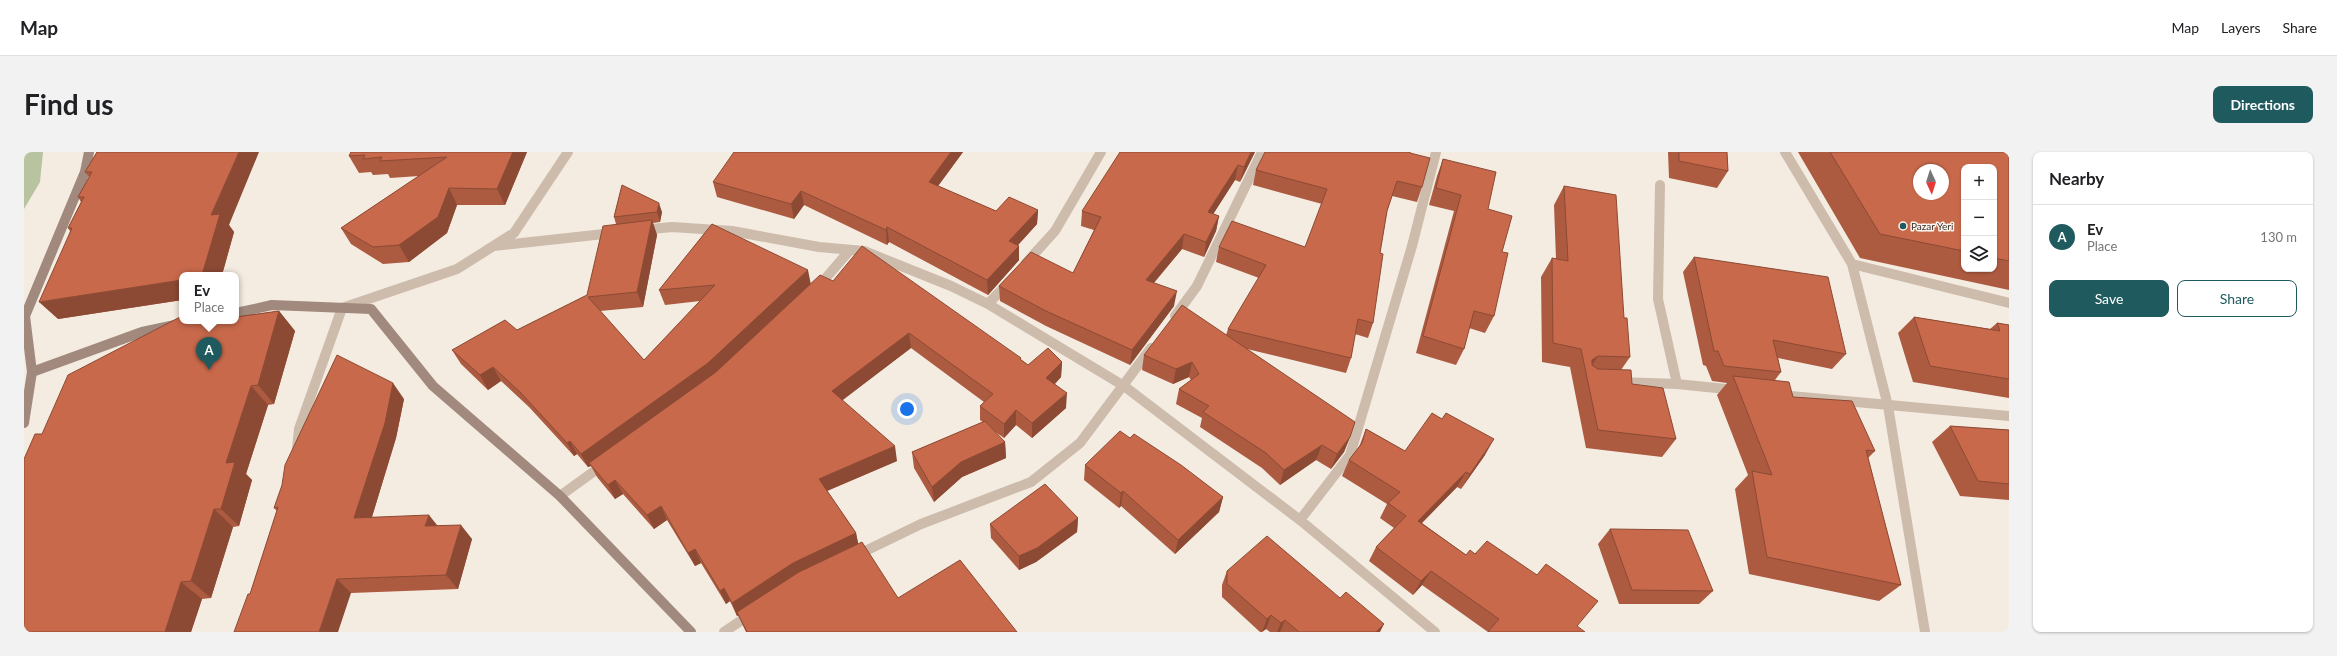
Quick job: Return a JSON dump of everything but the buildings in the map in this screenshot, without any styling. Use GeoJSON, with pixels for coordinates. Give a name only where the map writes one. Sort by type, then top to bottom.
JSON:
{"type":"FeatureCollection","features":[{"type":"Feature","properties":{"kind":"main road"},"geometry":{"type":"LineString","coordinates":[[24,423],[32,372],[25,316],[85,172],[89,152]]}},
{"type":"Feature","properties":{"kind":"main road"},"geometry":{"type":"LineString","coordinates":[[239,311],[272,305],[371,309],[433,386],[560,496],[691,632]]}},
{"type":"Feature","properties":{"kind":"main road"},"geometry":{"type":"LineString","coordinates":[[32,372],[142,332],[180,324]]}},
{"type":"Feature","properties":{"kind":"street"},"geometry":{"type":"LineString","coordinates":[[295,460],[299,429],[320,374],[342,308],[457,269],[514,233],[568,152]]}},
{"type":"Feature","properties":{"kind":"street"},"geometry":{"type":"LineString","coordinates":[[988,304],[1055,231],[1102,152]]}},
{"type":"Feature","properties":{"kind":"street"},"geometry":{"type":"LineString","coordinates":[[1170,324],[1197,286],[1262,152]]}},
{"type":"Feature","properties":{"kind":"street"},"geometry":{"type":"LineString","coordinates":[[1300,520],[1350,455],[1412,246],[1436,152]]}},
{"type":"Feature","properties":{"kind":"street"},"geometry":{"type":"LineString","coordinates":[[1785,152],[1852,264],[1888,406],[1925,632]]}},
{"type":"Feature","properties":{"kind":"street"},"geometry":{"type":"LineString","coordinates":[[1660,185],[1658,299],[1678,384]]}},
{"type":"Feature","properties":{"kind":"street"},"geometry":{"type":"LineString","coordinates":[[494,246],[672,227],[732,231],[819,247],[872,254],[951,286],[988,304],[1124,386],[1300,520],[1434,632]]}},
{"type":"Feature","properties":{"kind":"street"},"geometry":{"type":"LineString","coordinates":[[810,296],[850,250]]}},
{"type":"Feature","properties":{"kind":"street"},"geometry":{"type":"LineString","coordinates":[[1852,264],[2009,303]]}},
{"type":"Feature","properties":{"kind":"street"},"geometry":{"type":"LineString","coordinates":[[843,562],[921,524],[1031,482],[1080,443],[1156,342]]}},
{"type":"Feature","properties":{"kind":"street"},"geometry":{"type":"LineString","coordinates":[[1609,382],[1678,384],[1748,391]]}},
{"type":"Feature","properties":{"kind":"street"},"geometry":{"type":"LineString","coordinates":[[1771,394],[2009,416]]}},
{"type":"Feature","properties":{"kind":"street"},"geometry":{"type":"LineString","coordinates":[[560,496],[615,456]]}},
{"type":"Feature","properties":{"kind":"street"},"geometry":{"type":"LineString","coordinates":[[724,632],[762,607]]}},
{"type":"Feature","properties":{"kind":"green space"},"geometry":{"type":"Polygon","coordinates":[[[24,152],[43,152],[40,182],[24,209],[24,152]]]}},
{"type":"Feature","properties":{"kind":"place","name":"Pazar Yeri"},"geometry":{"type":"Point","coordinates":[1903,226]}},
{"type":"Feature","properties":{"kind":"place","name":"Ev"},"geometry":{"type":"Point","coordinates":[209,370]}}]}
